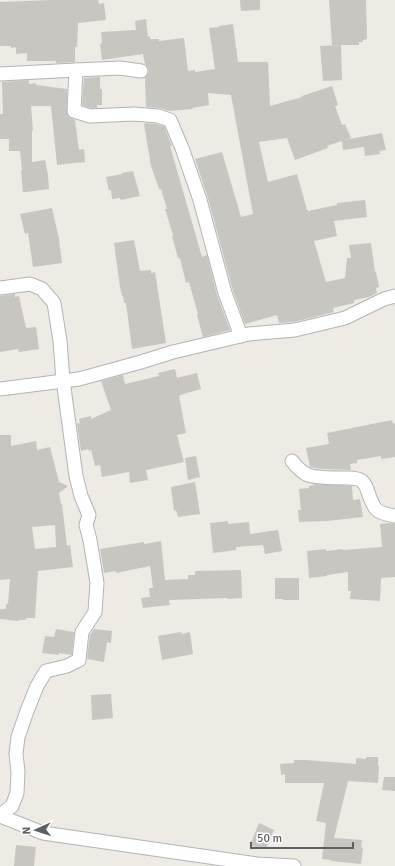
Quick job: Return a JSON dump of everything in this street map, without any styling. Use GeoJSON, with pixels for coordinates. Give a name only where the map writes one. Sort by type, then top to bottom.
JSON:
{"type":"FeatureCollection","features":[{"type":"Feature","properties":{"kind":"street"},"geometry":{"type":"LineString","coordinates":[[0,74],[120,68],[141,71]]}},
{"type":"Feature","properties":{"kind":"street"},"geometry":{"type":"LineString","coordinates":[[76,70],[74,111],[90,116],[134,114],[158,116],[170,120],[182,148],[200,200],[225,293],[241,336]]}},
{"type":"Feature","properties":{"kind":"street"},"geometry":{"type":"LineString","coordinates":[[0,288],[30,284],[42,289],[54,303],[76,476],[81,496],[89,515],[86,525],[97,583],[94,612],[82,632],[79,660],[67,666],[46,671],[37,686],[18,737],[16,754],[18,772],[17,793],[12,806],[0,815]]}},
{"type":"Feature","properties":{"kind":"street"},"geometry":{"type":"LineString","coordinates":[[0,389],[79,378],[173,352],[249,334],[295,330],[345,318],[384,299],[395,296]]}},
{"type":"Feature","properties":{"kind":"street"},"geometry":{"type":"LineString","coordinates":[[292,461],[298,468],[308,475],[355,478],[362,481],[377,511],[395,516]]}},
{"type":"Feature","properties":{"kind":"street"},"geometry":{"type":"LineString","coordinates":[[0,815],[43,833],[257,864],[294,866]]}},
{"type":"Feature","properties":{"kind":"building"},"geometry":{"type":"Polygon","coordinates":[[[98,0],[99,4],[104,3],[106,20],[78,23],[75,62],[56,63],[56,61],[27,61],[27,53],[16,54],[16,47],[11,48],[11,46],[0,46],[0,2],[98,0]]]}},
{"type":"Feature","properties":{"kind":"building"},"geometry":{"type":"Polygon","coordinates":[[[240,0],[260,0],[260,10],[241,11],[240,0]]]}},
{"type":"Feature","properties":{"kind":"building"},"geometry":{"type":"Polygon","coordinates":[[[329,0],[366,0],[367,39],[363,40],[363,42],[359,42],[359,45],[332,45],[329,0]]]}},
{"type":"Feature","properties":{"kind":"building"},"geometry":{"type":"Polygon","coordinates":[[[146,19],[148,37],[150,36],[150,39],[159,39],[159,41],[184,38],[188,71],[195,70],[195,72],[215,69],[209,28],[233,24],[238,62],[268,62],[270,106],[302,97],[332,86],[338,105],[335,106],[342,125],[345,124],[351,138],[344,140],[382,133],[386,150],[379,151],[380,154],[365,156],[364,147],[343,150],[342,141],[327,146],[328,148],[295,160],[287,138],[259,142],[268,182],[297,174],[308,211],[337,205],[337,203],[365,200],[367,217],[334,221],[337,236],[314,241],[326,282],[345,278],[347,258],[351,258],[349,245],[371,243],[375,272],[379,287],[376,288],[377,293],[369,297],[354,300],[354,303],[333,308],[334,312],[294,322],[279,323],[277,315],[245,324],[233,291],[208,198],[195,159],[222,152],[241,217],[253,214],[231,95],[208,93],[209,105],[192,108],[193,109],[169,111],[159,108],[146,107],[145,77],[149,72],[145,64],[143,54],[102,60],[100,44],[102,43],[101,32],[136,30],[135,21],[146,19]]]}},
{"type":"Feature","properties":{"kind":"building"},"geometry":{"type":"Polygon","coordinates":[[[341,45],[342,80],[323,81],[320,46],[341,45]]]}},
{"type":"Feature","properties":{"kind":"building"},"geometry":{"type":"Polygon","coordinates":[[[100,77],[102,105],[97,105],[97,108],[91,108],[82,105],[84,78],[100,77]]]}},
{"type":"Feature","properties":{"kind":"building"},"geometry":{"type":"Polygon","coordinates":[[[29,80],[29,84],[36,83],[36,85],[67,89],[67,114],[75,120],[79,150],[84,149],[85,162],[57,165],[51,106],[31,106],[33,131],[32,162],[45,160],[49,189],[23,192],[20,151],[9,151],[9,139],[0,139],[0,114],[3,114],[2,82],[29,80]]]}},
{"type":"Feature","properties":{"kind":"building"},"geometry":{"type":"Polygon","coordinates":[[[147,123],[164,126],[172,146],[170,146],[202,257],[207,255],[217,295],[230,330],[203,337],[189,282],[186,283],[180,258],[178,258],[161,189],[159,189],[151,166],[144,124],[147,123]]]}},
{"type":"Feature","properties":{"kind":"building"},"geometry":{"type":"Polygon","coordinates":[[[133,171],[140,196],[121,200],[120,198],[112,199],[111,190],[109,191],[106,177],[133,171]]]}},
{"type":"Feature","properties":{"kind":"building"},"geometry":{"type":"Polygon","coordinates":[[[52,208],[59,239],[62,263],[33,267],[28,233],[25,234],[20,214],[52,208]]]}},
{"type":"Feature","properties":{"kind":"building"},"geometry":{"type":"Polygon","coordinates":[[[134,240],[140,271],[151,270],[151,273],[155,272],[166,343],[132,349],[126,303],[124,303],[120,287],[114,243],[134,240]]]}},
{"type":"Feature","properties":{"kind":"building"},"geometry":{"type":"Polygon","coordinates":[[[15,294],[15,297],[19,296],[26,328],[36,327],[39,349],[19,352],[18,349],[0,352],[0,296],[15,294]]]}},
{"type":"Feature","properties":{"kind":"building"},"geometry":{"type":"Polygon","coordinates":[[[175,369],[177,378],[197,373],[201,389],[179,396],[186,433],[177,435],[184,462],[146,470],[148,480],[130,483],[129,472],[102,477],[100,465],[95,466],[91,450],[89,451],[88,449],[81,451],[77,424],[80,423],[79,419],[91,416],[91,419],[111,410],[101,381],[123,375],[125,384],[159,376],[158,373],[175,369]]]}},
{"type":"Feature","properties":{"kind":"building"},"geometry":{"type":"Polygon","coordinates":[[[392,420],[393,424],[395,423],[395,457],[381,459],[381,456],[357,460],[357,463],[350,464],[351,470],[310,467],[306,448],[329,444],[327,433],[392,420]]]}},
{"type":"Feature","properties":{"kind":"building"},"geometry":{"type":"Polygon","coordinates":[[[0,435],[11,435],[11,446],[36,441],[37,450],[50,447],[59,482],[68,486],[59,493],[62,504],[67,546],[70,545],[73,567],[38,571],[35,618],[26,618],[26,620],[18,621],[0,619],[0,609],[6,609],[6,604],[8,604],[10,579],[0,580],[0,435]],[[55,525],[32,527],[35,549],[56,547],[55,525]]]}},
{"type":"Feature","properties":{"kind":"building"},"geometry":{"type":"Polygon","coordinates":[[[196,456],[200,477],[188,480],[185,458],[196,456]]]}},
{"type":"Feature","properties":{"kind":"building"},"geometry":{"type":"Polygon","coordinates":[[[195,482],[200,514],[178,517],[176,510],[174,511],[171,487],[195,482]]]}},
{"type":"Feature","properties":{"kind":"building"},"geometry":{"type":"Polygon","coordinates":[[[313,484],[352,486],[353,500],[360,499],[363,517],[299,522],[298,510],[301,510],[299,489],[309,488],[309,486],[314,485],[313,484]]]}},
{"type":"Feature","properties":{"kind":"building"},"geometry":{"type":"Polygon","coordinates":[[[228,521],[228,524],[249,522],[250,534],[278,530],[282,551],[265,554],[263,545],[236,547],[236,550],[213,553],[210,523],[228,521]]]}},
{"type":"Feature","properties":{"kind":"building"},"geometry":{"type":"Polygon","coordinates":[[[380,524],[395,524],[395,577],[381,578],[380,601],[350,599],[351,591],[348,591],[348,572],[309,578],[307,551],[382,547],[380,524]]]}},
{"type":"Feature","properties":{"kind":"building"},"geometry":{"type":"Polygon","coordinates":[[[161,541],[165,580],[188,579],[188,575],[195,575],[195,571],[241,570],[242,598],[169,600],[170,605],[143,608],[141,598],[150,597],[149,588],[153,588],[150,566],[116,573],[116,571],[104,573],[100,549],[144,542],[144,544],[161,541]]]}},
{"type":"Feature","properties":{"kind":"building"},"geometry":{"type":"Polygon","coordinates":[[[275,578],[299,578],[299,600],[275,599],[275,578]]]}},
{"type":"Feature","properties":{"kind":"building"},"geometry":{"type":"Polygon","coordinates":[[[56,629],[74,632],[72,655],[42,653],[45,636],[54,637],[56,629]]]}},
{"type":"Feature","properties":{"kind":"building"},"geometry":{"type":"Polygon","coordinates":[[[94,629],[112,631],[111,643],[107,642],[104,662],[87,659],[90,635],[94,629]]]}},
{"type":"Feature","properties":{"kind":"building"},"geometry":{"type":"Polygon","coordinates":[[[181,632],[182,634],[190,632],[193,654],[162,660],[158,636],[181,632]]]}},
{"type":"Feature","properties":{"kind":"building"},"geometry":{"type":"Polygon","coordinates":[[[111,694],[113,718],[92,720],[91,695],[111,694]]]}},
{"type":"Feature","properties":{"kind":"building"},"geometry":{"type":"Polygon","coordinates":[[[366,757],[378,757],[378,783],[348,781],[334,838],[362,840],[361,847],[363,848],[361,864],[322,859],[326,823],[316,821],[324,783],[285,783],[285,774],[281,775],[280,764],[294,763],[294,760],[306,760],[356,764],[356,758],[366,759],[366,757]]]}},
{"type":"Feature","properties":{"kind":"building"},"geometry":{"type":"Polygon","coordinates":[[[384,777],[395,777],[395,791],[382,790],[384,777]]]}},
{"type":"Feature","properties":{"kind":"building"},"geometry":{"type":"Polygon","coordinates":[[[259,823],[274,830],[266,849],[261,847],[261,849],[250,845],[259,823]]]}},
{"type":"Feature","properties":{"kind":"building"},"geometry":{"type":"Polygon","coordinates":[[[16,845],[36,847],[34,866],[14,866],[16,845]]]}}]}
